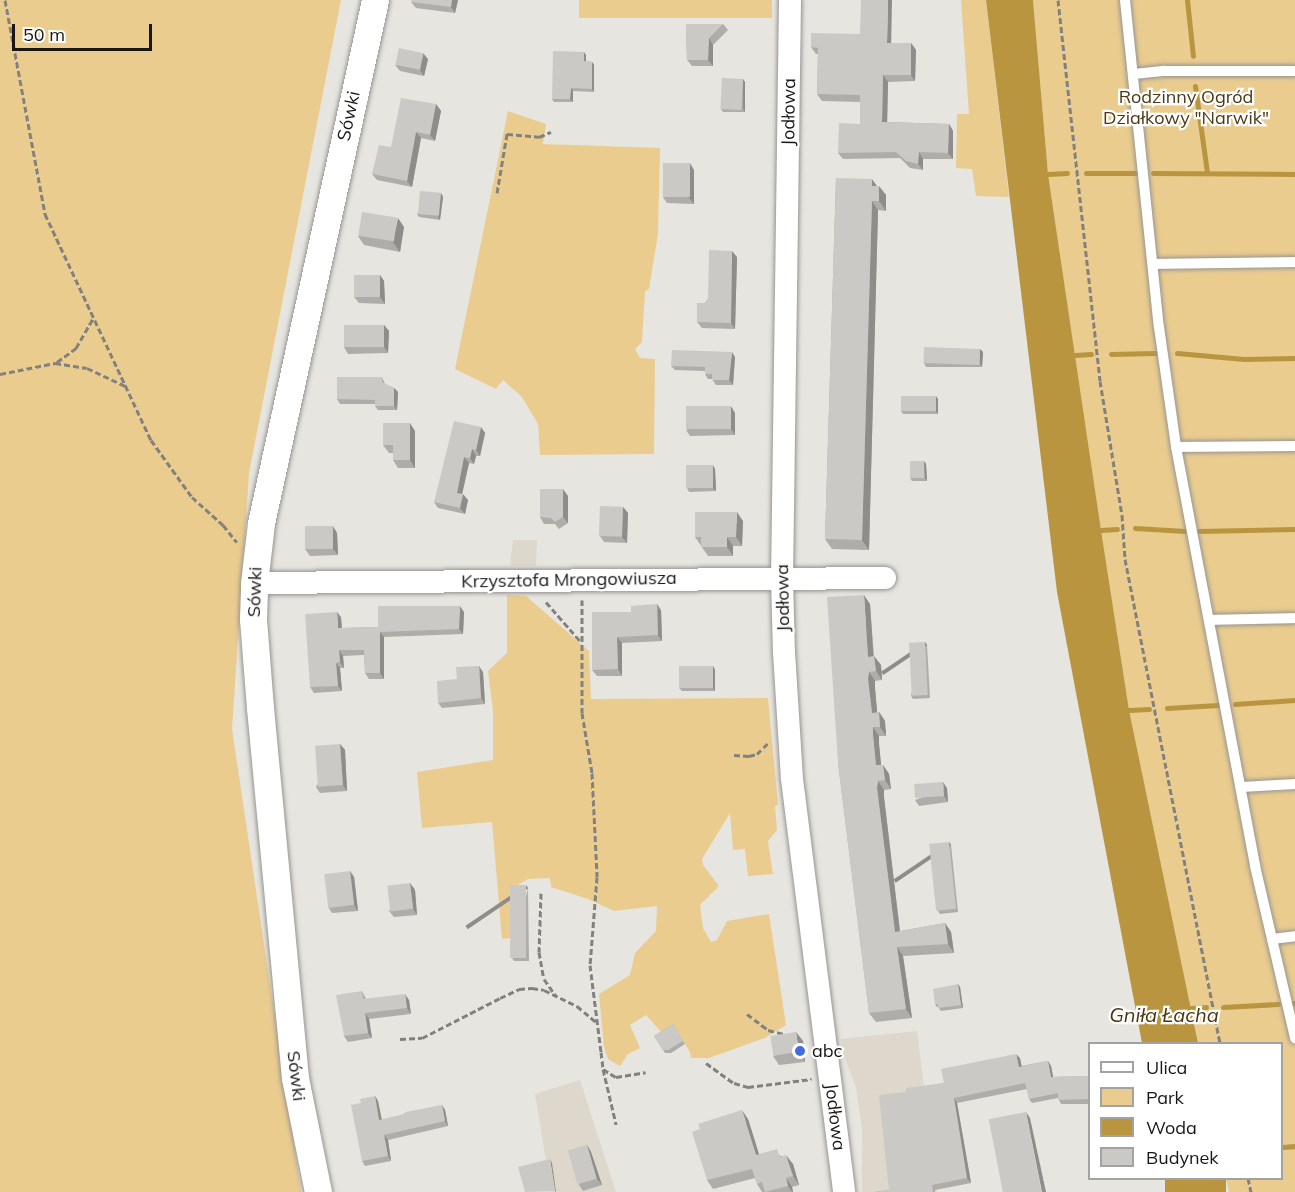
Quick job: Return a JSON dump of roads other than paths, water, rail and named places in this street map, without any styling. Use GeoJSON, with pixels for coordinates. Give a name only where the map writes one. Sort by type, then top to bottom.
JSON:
{"type":"FeatureCollection","features":[{"type":"Feature","properties":{"kind":"street","name":"Sówki"},"geometry":{"type":"LineString","coordinates":[[318,1192],[301,1119],[295,1078],[258,686],[253,619],[255,574],[261,523],[375,0]]}},
{"type":"Feature","properties":{"kind":"street","name":"Jodłowa"},"geometry":{"type":"LineString","coordinates":[[790,0],[782,578],[792,779],[844,1192]]}},
{"type":"Feature","properties":{"kind":"street","name":"Krzysztofa Mrongowiusza"},"geometry":{"type":"LineString","coordinates":[[255,574],[582,580],[885,578]]}},
{"type":"Feature","properties":{"kind":"lane"},"geometry":{"type":"LineString","coordinates":[[1125,0],[1153,264],[1176,447],[1241,787],[1295,1038]]}},
{"type":"Feature","properties":{"kind":"lane"},"geometry":{"type":"LineString","coordinates":[[1134,74],[1165,71],[1295,71]]}},
{"type":"Feature","properties":{"kind":"lane"},"geometry":{"type":"LineString","coordinates":[[1153,264],[1295,262]]}},
{"type":"Feature","properties":{"kind":"lane"},"geometry":{"type":"LineString","coordinates":[[1176,447],[1295,446]]}},
{"type":"Feature","properties":{"kind":"lane"},"geometry":{"type":"LineString","coordinates":[[1210,620],[1295,618]]}},
{"type":"Feature","properties":{"kind":"lane"},"geometry":{"type":"LineString","coordinates":[[1241,787],[1295,784]]}},
{"type":"Feature","properties":{"kind":"lane"},"geometry":{"type":"LineString","coordinates":[[1272,939],[1295,936]]}},
{"type":"Feature","properties":{"kind":"water","name":"Gniła Łacha"},"geometry":{"type":"Polygon","coordinates":[[[986,0],[1033,0],[1048,174],[1129,710],[1198,1042],[1142,1042],[1057,592],[986,0]]]}},
{"type":"Feature","properties":{"kind":"water"},"geometry":{"type":"Polygon","coordinates":[[[1165,1180],[1226,1180],[1226,1192],[1165,1192],[1165,1180]]]}},
{"type":"Feature","properties":{"kind":"waterway"},"geometry":{"type":"LineString","coordinates":[[1187,0],[1193,56]]}},
{"type":"Feature","properties":{"kind":"waterway"},"geometry":{"type":"LineString","coordinates":[[1195,86],[1207,173]]}},
{"type":"Feature","properties":{"kind":"waterway"},"geometry":{"type":"LineString","coordinates":[[1048,174],[1067,173]]}},
{"type":"Feature","properties":{"kind":"waterway"},"geometry":{"type":"LineString","coordinates":[[1086,173],[1135,173]]}},
{"type":"Feature","properties":{"kind":"waterway"},"geometry":{"type":"LineString","coordinates":[[1153,173],[1295,174]]}},
{"type":"Feature","properties":{"kind":"waterway"},"geometry":{"type":"LineString","coordinates":[[1111,354],[1155,353]]}},
{"type":"Feature","properties":{"kind":"waterway"},"geometry":{"type":"LineString","coordinates":[[1177,353],[1244,359],[1295,358]]}},
{"type":"Feature","properties":{"kind":"waterway"},"geometry":{"type":"LineString","coordinates":[[1075,355],[1091,354]]}},
{"type":"Feature","properties":{"kind":"waterway"},"geometry":{"type":"LineString","coordinates":[[1135,528],[1185,531]]}},
{"type":"Feature","properties":{"kind":"waterway"},"geometry":{"type":"LineString","coordinates":[[1101,530],[1117,529]]}},
{"type":"Feature","properties":{"kind":"waterway"},"geometry":{"type":"LineString","coordinates":[[1198,531],[1295,529]]}},
{"type":"Feature","properties":{"kind":"waterway"},"geometry":{"type":"LineString","coordinates":[[1235,704],[1295,700]]}},
{"type":"Feature","properties":{"kind":"waterway"},"geometry":{"type":"LineString","coordinates":[[1167,708],[1218,705]]}},
{"type":"Feature","properties":{"kind":"waterway"},"geometry":{"type":"LineString","coordinates":[[1129,710],[1149,709]]}},
{"type":"Feature","properties":{"kind":"waterway"},"geometry":{"type":"LineString","coordinates":[[1223,1007],[1278,1004]]}},
{"type":"Feature","properties":{"kind":"waterway"},"geometry":{"type":"LineString","coordinates":[[1191,1008],[1206,1007]]}},
{"type":"Feature","properties":{"kind":"waterway"},"geometry":{"type":"LineString","coordinates":[[1283,1147],[1295,1146]]}},
{"type":"Feature","properties":{"kind":"place","name":"abc"},"geometry":{"type":"Point","coordinates":[800,1051]}},
{"type":"Feature","properties":{"kind":"park label","name":"Rodzinny Ogród Działkowy \"Narwik\""},"geometry":{"type":"Point","coordinates":[1186,108]}}]}
